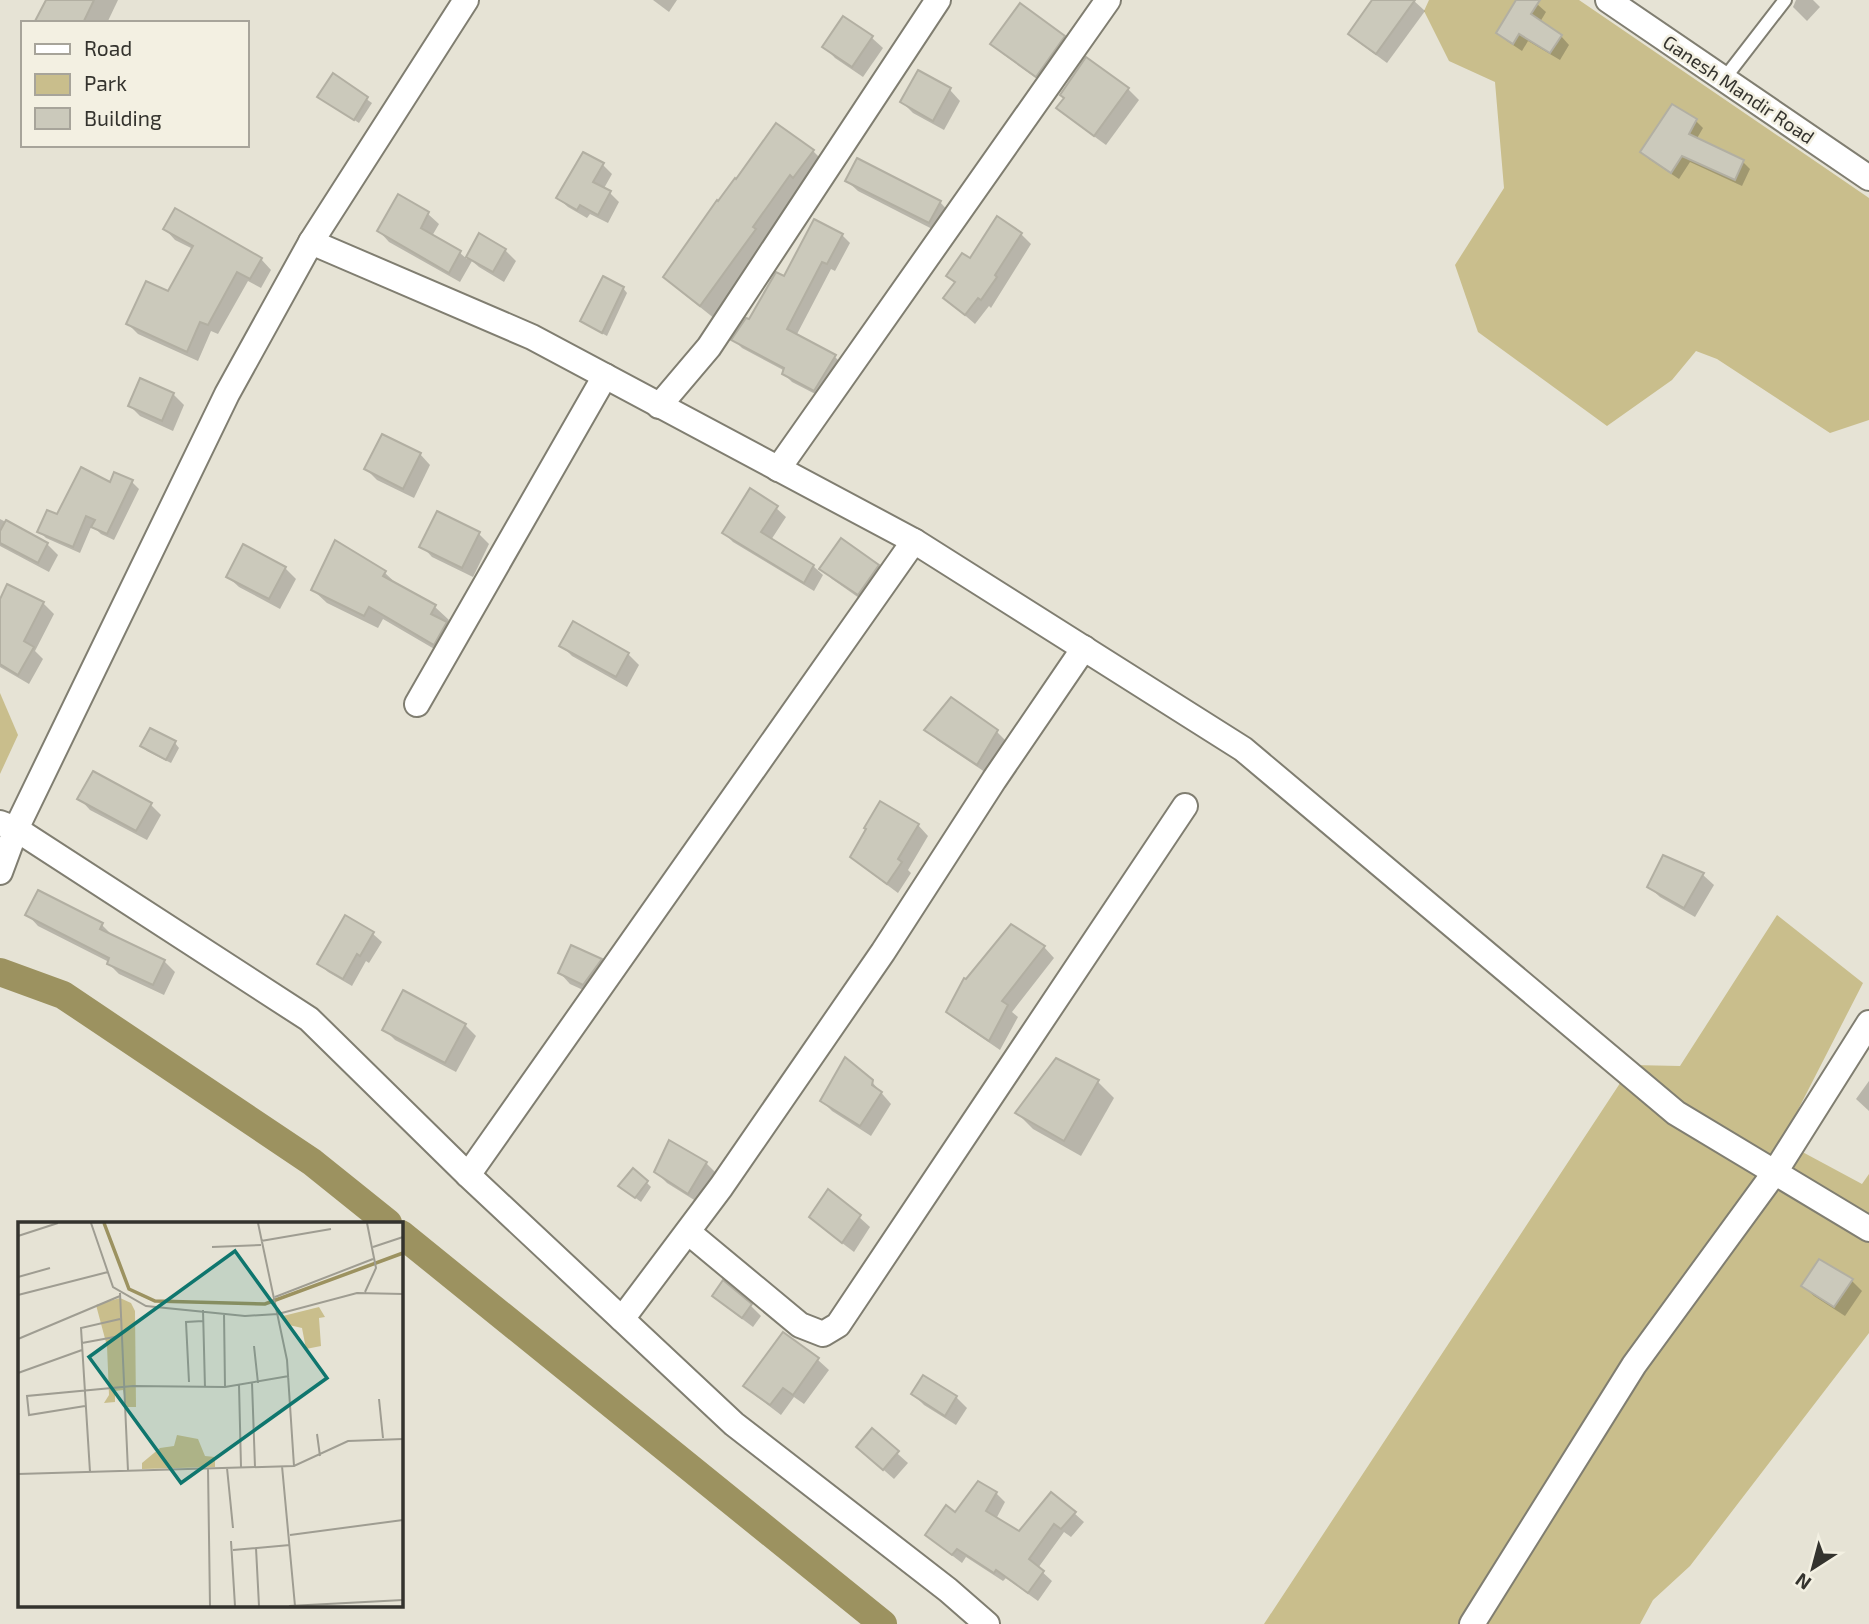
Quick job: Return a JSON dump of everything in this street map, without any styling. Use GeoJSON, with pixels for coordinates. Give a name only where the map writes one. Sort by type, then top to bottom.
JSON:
{"type":"FeatureCollection","features":[{"type":"Feature","properties":{"kind":"street"},"geometry":{"type":"LineString","coordinates":[[0,872],[8,826],[227,394],[311,242],[466,0]]}},
{"type":"Feature","properties":{"kind":"street"},"geometry":{"type":"LineString","coordinates":[[659,406],[709,347],[938,0]]}},
{"type":"Feature","properties":{"kind":"street"},"geometry":{"type":"LineString","coordinates":[[778,469],[1108,0]]}},
{"type":"Feature","properties":{"kind":"street","name":"Ganesh Mandir Road"},"geometry":{"type":"LineString","coordinates":[[1608,0],[1869,178]]}},
{"type":"Feature","properties":{"kind":"street"},"geometry":{"type":"LineString","coordinates":[[311,242],[532,337],[914,541],[1084,648],[1242,749],[1676,1113],[1869,1229]]}},
{"type":"Feature","properties":{"kind":"street"},"geometry":{"type":"LineString","coordinates":[[417,704],[605,376]]}},
{"type":"Feature","properties":{"kind":"street"},"geometry":{"type":"LineString","coordinates":[[467,1175],[914,541]]}},
{"type":"Feature","properties":{"kind":"street"},"geometry":{"type":"LineString","coordinates":[[622,1319],[688,1232],[883,952],[994,780],[1084,648]]}},
{"type":"Feature","properties":{"kind":"street"},"geometry":{"type":"LineString","coordinates":[[688,1232],[800,1325],[823,1334],[838,1325],[1185,806]]}},
{"type":"Feature","properties":{"kind":"street"},"geometry":{"type":"LineString","coordinates":[[8,826],[309,1019],[467,1175],[734,1424],[948,1590],[987,1624]]}},
{"type":"Feature","properties":{"kind":"street"},"geometry":{"type":"LineString","coordinates":[[1482,1621],[1634,1365],[1775,1172],[1869,1023]]}},
{"type":"Feature","properties":{"kind":"lane"},"geometry":{"type":"LineString","coordinates":[[1724,79],[1785,0]]}},
{"type":"Feature","properties":{"kind":"green space"},"geometry":{"type":"Polygon","coordinates":[[[1429,0],[1579,0],[1869,198],[1869,420],[1830,433],[1717,359],[1696,351],[1672,380],[1607,426],[1478,332],[1455,265],[1504,188],[1495,82],[1449,61],[1424,11],[1429,0]]]}},
{"type":"Feature","properties":{"kind":"green space"},"geometry":{"type":"Polygon","coordinates":[[[0,693],[18,735],[0,774],[0,693]]]}},
{"type":"Feature","properties":{"kind":"green space"},"geometry":{"type":"Polygon","coordinates":[[[1777,915],[1863,983],[1782,1141],[1862,1184],[1869,1174],[1869,1333],[1690,1566],[1653,1600],[1640,1624],[1264,1624],[1632,1065],[1680,1066],[1777,915]]]}},
{"type":"Feature","properties":{"kind":"building"},"geometry":{"type":"Polygon","coordinates":[[[46,0],[94,0],[84,21],[35,21],[46,0]]]}},
{"type":"Feature","properties":{"kind":"building"},"geometry":{"type":"Polygon","coordinates":[[[1372,0],[1415,0],[1376,54],[1348,34],[1372,0]]]}},
{"type":"Feature","properties":{"kind":"building"},"geometry":{"type":"Polygon","coordinates":[[[1516,0],[1540,0],[1531,14],[1562,35],[1550,53],[1519,34],[1513,44],[1496,33],[1516,0]]]}},
{"type":"Feature","properties":{"kind":"building"},"geometry":{"type":"Polygon","coordinates":[[[1020,3],[1065,36],[1036,77],[990,44],[1020,3]]]}},
{"type":"Feature","properties":{"kind":"building"},"geometry":{"type":"Polygon","coordinates":[[[843,16],[873,36],[852,67],[822,47],[843,16]]]}},
{"type":"Feature","properties":{"kind":"building"},"geometry":{"type":"Polygon","coordinates":[[[1086,57],[1129,88],[1094,136],[1056,108],[1064,98],[1060,95],[1086,57]]]}},
{"type":"Feature","properties":{"kind":"building"},"geometry":{"type":"Polygon","coordinates":[[[918,70],[951,88],[933,121],[900,102],[918,70]]]}},
{"type":"Feature","properties":{"kind":"building"},"geometry":{"type":"Polygon","coordinates":[[[333,73],[368,97],[354,120],[317,97],[333,73]]]}},
{"type":"Feature","properties":{"kind":"building"},"geometry":{"type":"Polygon","coordinates":[[[1672,104],[1697,119],[1689,134],[1744,160],[1735,180],[1682,156],[1671,173],[1640,152],[1672,104]]]}},
{"type":"Feature","properties":{"kind":"building"},"geometry":{"type":"Polygon","coordinates":[[[776,123],[814,150],[793,178],[790,175],[753,227],[756,229],[700,306],[663,277],[776,123]]]}},
{"type":"Feature","properties":{"kind":"building"},"geometry":{"type":"Polygon","coordinates":[[[583,152],[604,163],[593,182],[611,191],[598,215],[580,205],[577,210],[556,198],[583,152]]]}},
{"type":"Feature","properties":{"kind":"building"},"geometry":{"type":"Polygon","coordinates":[[[857,158],[941,201],[929,223],[845,181],[857,158]]]}},
{"type":"Feature","properties":{"kind":"building"},"geometry":{"type":"Polygon","coordinates":[[[398,194],[429,212],[421,228],[461,251],[449,273],[377,231],[398,194]]]}},
{"type":"Feature","properties":{"kind":"building"},"geometry":{"type":"Polygon","coordinates":[[[175,208],[262,258],[250,279],[237,272],[208,325],[200,322],[187,352],[126,324],[146,281],[168,291],[193,246],[163,229],[175,208]]]}},
{"type":"Feature","properties":{"kind":"building"},"geometry":{"type":"Polygon","coordinates":[[[997,216],[1022,233],[995,275],[997,277],[981,300],[978,298],[965,315],[943,298],[955,282],[946,276],[962,253],[970,258],[997,216]]]}},
{"type":"Feature","properties":{"kind":"building"},"geometry":{"type":"Polygon","coordinates":[[[814,219],[843,234],[827,264],[822,262],[787,329],[836,355],[814,391],[782,374],[784,368],[731,340],[746,318],[749,319],[776,272],[784,276],[814,219]]]}},
{"type":"Feature","properties":{"kind":"building"},"geometry":{"type":"Polygon","coordinates":[[[479,233],[506,249],[493,272],[466,257],[479,233]]]}},
{"type":"Feature","properties":{"kind":"building"},"geometry":{"type":"Polygon","coordinates":[[[603,276],[624,287],[602,333],[580,321],[603,276]]]}},
{"type":"Feature","properties":{"kind":"building"},"geometry":{"type":"Polygon","coordinates":[[[140,378],[174,393],[162,421],[128,406],[140,378]]]}},
{"type":"Feature","properties":{"kind":"building"},"geometry":{"type":"Polygon","coordinates":[[[382,434],[421,453],[403,489],[364,469],[382,434]]]}},
{"type":"Feature","properties":{"kind":"building"},"geometry":{"type":"Polygon","coordinates":[[[81,467],[110,482],[114,472],[133,480],[107,534],[91,527],[95,520],[86,516],[73,547],[37,532],[47,510],[57,514],[81,467]]]}},
{"type":"Feature","properties":{"kind":"building"},"geometry":{"type":"Polygon","coordinates":[[[750,488],[778,506],[761,532],[814,565],[804,583],[722,533],[750,488]]]}},
{"type":"Feature","properties":{"kind":"building"},"geometry":{"type":"Polygon","coordinates":[[[437,511],[480,532],[462,568],[419,547],[437,511]]]}},
{"type":"Feature","properties":{"kind":"building"},"geometry":{"type":"Polygon","coordinates":[[[6,520],[48,543],[38,563],[0,543],[0,531],[6,520]]]}},
{"type":"Feature","properties":{"kind":"building"},"geometry":{"type":"Polygon","coordinates":[[[841,538],[879,565],[858,595],[819,569],[841,538]]]}},
{"type":"Feature","properties":{"kind":"building"},"geometry":{"type":"Polygon","coordinates":[[[335,540],[386,571],[383,576],[436,605],[431,614],[447,622],[434,645],[369,607],[364,616],[311,590],[335,540]]]}},
{"type":"Feature","properties":{"kind":"building"},"geometry":{"type":"Polygon","coordinates":[[[243,544],[286,567],[269,599],[226,577],[243,544]]]}},
{"type":"Feature","properties":{"kind":"building"},"geometry":{"type":"Polygon","coordinates":[[[7,584],[44,602],[24,641],[34,647],[18,675],[0,664],[0,599],[7,584]]]}},
{"type":"Feature","properties":{"kind":"building"},"geometry":{"type":"Polygon","coordinates":[[[573,621],[629,653],[616,677],[559,646],[573,621]]]}},
{"type":"Feature","properties":{"kind":"building"},"geometry":{"type":"Polygon","coordinates":[[[951,697],[998,730],[977,765],[924,730],[951,697]]]}},
{"type":"Feature","properties":{"kind":"building"},"geometry":{"type":"Polygon","coordinates":[[[150,728],[176,741],[166,760],[140,746],[150,728]]]}},
{"type":"Feature","properties":{"kind":"building"},"geometry":{"type":"Polygon","coordinates":[[[93,771],[152,803],[136,831],[77,799],[93,771]]]}},
{"type":"Feature","properties":{"kind":"building"},"geometry":{"type":"Polygon","coordinates":[[[880,801],[919,824],[898,859],[902,862],[887,884],[850,857],[880,801]]]}},
{"type":"Feature","properties":{"kind":"building"},"geometry":{"type":"Polygon","coordinates":[[[1663,855],[1704,873],[1684,908],[1647,887],[1663,855]]]}},
{"type":"Feature","properties":{"kind":"building"},"geometry":{"type":"Polygon","coordinates":[[[38,890],[103,923],[100,929],[165,960],[153,985],[107,964],[109,958],[25,915],[38,890]]]}},
{"type":"Feature","properties":{"kind":"building"},"geometry":{"type":"Polygon","coordinates":[[[345,915],[374,932],[343,979],[317,964],[345,915]]]}},
{"type":"Feature","properties":{"kind":"building"},"geometry":{"type":"Polygon","coordinates":[[[1011,924],[1045,946],[1002,1001],[1008,1005],[989,1041],[946,1012],[964,978],[966,979],[1011,924]]]}},
{"type":"Feature","properties":{"kind":"building"},"geometry":{"type":"Polygon","coordinates":[[[571,945],[602,959],[583,985],[558,973],[571,945]]]}},
{"type":"Feature","properties":{"kind":"building"},"geometry":{"type":"Polygon","coordinates":[[[403,990],[466,1024],[445,1063],[382,1030],[403,990]]]}},
{"type":"Feature","properties":{"kind":"building"},"geometry":{"type":"Polygon","coordinates":[[[845,1057],[873,1080],[872,1085],[882,1092],[860,1126],[820,1101],[845,1057]]]}},
{"type":"Feature","properties":{"kind":"building"},"geometry":{"type":"Polygon","coordinates":[[[1056,1058],[1099,1080],[1064,1141],[1015,1113],[1056,1058]]]}},
{"type":"Feature","properties":{"kind":"building"},"geometry":{"type":"Polygon","coordinates":[[[669,1140],[707,1162],[688,1194],[654,1172],[669,1140]]]}},
{"type":"Feature","properties":{"kind":"building"},"geometry":{"type":"Polygon","coordinates":[[[633,1168],[648,1181],[635,1198],[618,1186],[633,1168]]]}},
{"type":"Feature","properties":{"kind":"building"},"geometry":{"type":"Polygon","coordinates":[[[828,1189],[861,1215],[842,1243],[809,1217],[828,1189]]]}},
{"type":"Feature","properties":{"kind":"building"},"geometry":{"type":"Polygon","coordinates":[[[1819,1259],[1853,1279],[1834,1307],[1801,1286],[1819,1259]]]}},
{"type":"Feature","properties":{"kind":"building"},"geometry":{"type":"Polygon","coordinates":[[[723,1280],[752,1304],[742,1318],[712,1296],[723,1280]]]}},
{"type":"Feature","properties":{"kind":"building"},"geometry":{"type":"Polygon","coordinates":[[[783,1332],[819,1358],[793,1395],[783,1388],[770,1405],[743,1386],[783,1332]]]}},
{"type":"Feature","properties":{"kind":"building"},"geometry":{"type":"Polygon","coordinates":[[[923,1375],[957,1396],[945,1416],[911,1394],[923,1375]]]}},
{"type":"Feature","properties":{"kind":"building"},"geometry":{"type":"Polygon","coordinates":[[[872,1428],[899,1451],[883,1470],[856,1447],[872,1428]]]}},
{"type":"Feature","properties":{"kind":"building"},"geometry":{"type":"Polygon","coordinates":[[[978,1481],[997,1492],[986,1511],[1019,1531],[1051,1492],[1076,1512],[1061,1529],[1054,1524],[1029,1559],[1044,1571],[1028,1593],[996,1570],[994,1573],[957,1549],[952,1555],[925,1535],[946,1505],[955,1512],[978,1481]]]}},
{"type":"Feature","properties":{"kind":"waterway"},"geometry":{"type":"LineString","coordinates":[[0,972],[63,995],[312,1162],[387,1222]]}},
{"type":"Feature","properties":{"kind":"waterway"},"geometry":{"type":"LineString","coordinates":[[402,1235],[883,1624]]}}]}
